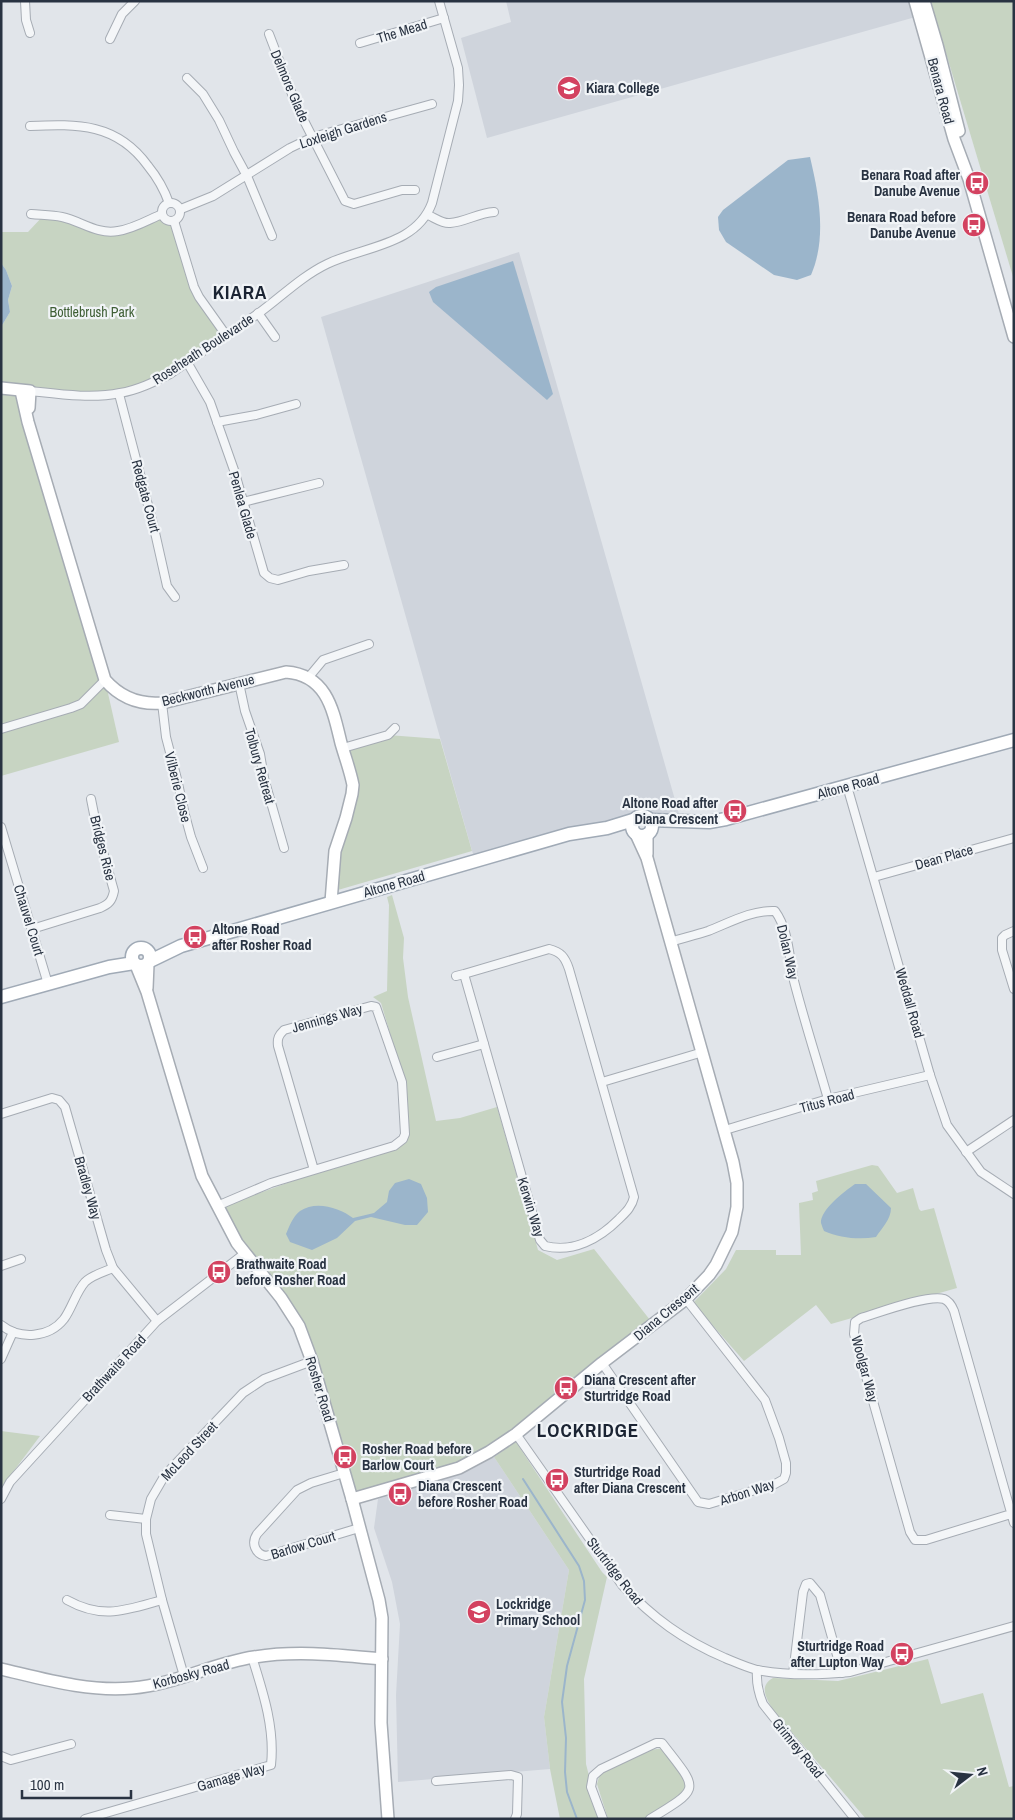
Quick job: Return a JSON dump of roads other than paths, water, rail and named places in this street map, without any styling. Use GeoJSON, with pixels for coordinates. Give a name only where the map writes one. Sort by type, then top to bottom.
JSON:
{"type":"FeatureCollection","features":[{"type":"Feature","properties":{"kind":"main road","name":"Altone Road"},"geometry":{"type":"LineString","coordinates":[[607,828],[644,830],[681,821],[710,822],[726,819],[1014,740]]}},
{"type":"Feature","properties":{"kind":"main road","name":"Altone Road"},"geometry":{"type":"LineString","coordinates":[[1,997],[141,959],[336,900],[570,834],[607,828],[633,820],[642,815],[644,830]]}},
{"type":"Feature","properties":{"kind":"main road"},"geometry":{"type":"LineString","coordinates":[[633,820],[631,827],[644,830]]}},
{"type":"Feature","properties":{"kind":"street"},"geometry":{"type":"LineString","coordinates":[[25,1],[26,20],[30,33]]}},
{"type":"Feature","properties":{"kind":"street"},"geometry":{"type":"LineString","coordinates":[[110,39],[122,14],[134,1]]}},
{"type":"Feature","properties":{"kind":"street"},"geometry":{"type":"LineString","coordinates":[[439,1],[458,68],[458,102],[428,215],[442,222],[450,223],[482,213],[494,212]]}},
{"type":"Feature","properties":{"kind":"street","name":"Benara Road"},"geometry":{"type":"LineString","coordinates":[[915,1],[954,139],[968,179],[1014,337]]}},
{"type":"Feature","properties":{"kind":"street","name":"Benara Road"},"geometry":{"type":"LineString","coordinates":[[924,1],[954,110],[968,179]]}},
{"type":"Feature","properties":{"kind":"street","name":"The Mead"},"geometry":{"type":"LineString","coordinates":[[360,44],[444,18]]}},
{"type":"Feature","properties":{"kind":"street","name":"Delmore Glade"},"geometry":{"type":"LineString","coordinates":[[269,34],[297,107],[345,201],[354,204],[402,190],[415,190]]}},
{"type":"Feature","properties":{"kind":"street"},"geometry":{"type":"LineString","coordinates":[[186,78],[203,94],[212,106],[247,176],[272,236]]}},
{"type":"Feature","properties":{"kind":"street","name":"Loxleigh Gardens"},"geometry":{"type":"LineString","coordinates":[[181,209],[213,196],[290,148],[313,137],[432,104]]}},
{"type":"Feature","properties":{"kind":"street"},"geometry":{"type":"LineString","coordinates":[[30,126],[76,125],[114,135],[143,159],[160,183],[169,203]]}},
{"type":"Feature","properties":{"kind":"street"},"geometry":{"type":"LineString","coordinates":[[169,203],[176,204],[181,209],[180,217],[174,221],[167,220],[162,214],[163,207],[169,203]]}},
{"type":"Feature","properties":{"kind":"street"},"geometry":{"type":"LineString","coordinates":[[31,214],[61,217],[106,232],[132,227],[162,214]]}},
{"type":"Feature","properties":{"kind":"street","name":"Roseheath Boulevarde"},"geometry":{"type":"LineString","coordinates":[[1,388],[69,395],[119,394],[157,381],[258,313],[316,270],[329,263],[398,239],[417,227],[428,215]]}},
{"type":"Feature","properties":{"kind":"street"},"geometry":{"type":"LineString","coordinates":[[174,221],[194,287],[226,335]]}},
{"type":"Feature","properties":{"kind":"street"},"geometry":{"type":"LineString","coordinates":[[258,313],[274,337]]}},
{"type":"Feature","properties":{"kind":"street","name":"Penlea Glade"},"geometry":{"type":"LineString","coordinates":[[187,362],[204,390],[217,422],[243,502],[261,567],[267,576],[278,580],[309,571],[344,565]]}},
{"type":"Feature","properties":{"kind":"street"},"geometry":{"type":"LineString","coordinates":[[1,729],[76,706],[105,680],[28,422],[26,391]]}},
{"type":"Feature","properties":{"kind":"street","name":"Redgate Court"},"geometry":{"type":"LineString","coordinates":[[119,394],[167,586],[175,597]]}},
{"type":"Feature","properties":{"kind":"street"},"geometry":{"type":"LineString","coordinates":[[217,422],[256,415],[296,404]]}},
{"type":"Feature","properties":{"kind":"street"},"geometry":{"type":"LineString","coordinates":[[243,502],[320,484]]}},
{"type":"Feature","properties":{"kind":"street"},"geometry":{"type":"LineString","coordinates":[[336,900],[334,852],[352,794],[351,776],[328,698],[316,683],[308,678],[323,660],[369,644]]}},
{"type":"Feature","properties":{"kind":"street","name":"Beckworth Avenue"},"geometry":{"type":"LineString","coordinates":[[105,680],[122,694],[135,701],[148,704],[162,703],[286,672],[296,672],[308,678]]}},
{"type":"Feature","properties":{"kind":"street","name":"Tolbury Retreat"},"geometry":{"type":"LineString","coordinates":[[239,683],[245,711],[260,754],[264,778],[284,848]]}},
{"type":"Feature","properties":{"kind":"street","name":"Vilberie Close"},"geometry":{"type":"LineString","coordinates":[[162,703],[166,737],[185,815],[191,837],[204,868]]}},
{"type":"Feature","properties":{"kind":"street"},"geometry":{"type":"LineString","coordinates":[[343,748],[388,735],[396,728]]}},
{"type":"Feature","properties":{"kind":"street","name":"Weddall Road"},"geometry":{"type":"LineString","coordinates":[[847,786],[930,1075],[947,1125],[981,1172],[1014,1194]]}},
{"type":"Feature","properties":{"kind":"street","name":"Bridges Rise"},"geometry":{"type":"LineString","coordinates":[[32,929],[100,908],[113,899],[114,891],[98,834],[91,799]]}},
{"type":"Feature","properties":{"kind":"street","name":"Chauvel Court"},"geometry":{"type":"LineString","coordinates":[[1,827],[48,984]]}},
{"type":"Feature","properties":{"kind":"street","name":"Diana Crescent"},"geometry":{"type":"LineString","coordinates":[[352,1499],[459,1468],[490,1452],[516,1434],[602,1363],[686,1299],[709,1276],[732,1232],[738,1207],[737,1183],[725,1130],[646,858],[644,830]]}},
{"type":"Feature","properties":{"kind":"street","name":"Dean Place"},"geometry":{"type":"LineString","coordinates":[[874,877],[1014,838]]}},
{"type":"Feature","properties":{"kind":"street","name":"Dolan Way"},"geometry":{"type":"LineString","coordinates":[[670,942],[707,931],[746,916],[767,910],[774,911],[780,918],[794,980],[828,1099]]}},
{"type":"Feature","properties":{"kind":"street"},"geometry":{"type":"LineString","coordinates":[[1014,932],[1005,934],[1002,950],[1014,989]]}},
{"type":"Feature","properties":{"kind":"street","name":"Kerwin Way"},"geometry":{"type":"LineString","coordinates":[[549,949],[558,951],[564,957],[569,969],[634,1198],[626,1212],[609,1229],[594,1239],[563,1248],[545,1246],[540,1240],[484,1044],[460,975],[549,949]]}},
{"type":"Feature","properties":{"kind":"street","name":"Rosher Road"},"geometry":{"type":"LineString","coordinates":[[141,959],[147,992],[202,1176],[244,1254],[281,1298],[299,1326],[312,1361],[352,1499],[382,1618],[381,1723],[388,1819]]}},
{"type":"Feature","properties":{"kind":"street","name":"Jennings Way"},"geometry":{"type":"LineString","coordinates":[[217,1206],[271,1183],[394,1146],[403,1139],[405,1134],[402,1082],[376,1008],[371,1006],[284,1030],[278,1039],[314,1170]]}},
{"type":"Feature","properties":{"kind":"street"},"geometry":{"type":"LineString","coordinates":[[437,1057],[484,1044]]}},
{"type":"Feature","properties":{"kind":"street"},"geometry":{"type":"LineString","coordinates":[[602,1082],[703,1052]]}},
{"type":"Feature","properties":{"kind":"street","name":"Titus Road"},"geometry":{"type":"LineString","coordinates":[[725,1130],[828,1099],[930,1075]]}},
{"type":"Feature","properties":{"kind":"street","name":"Bradley Way"},"geometry":{"type":"LineString","coordinates":[[1,1114],[52,1098],[60,1100],[65,1107],[106,1250],[113,1268],[158,1321]]}},
{"type":"Feature","properties":{"kind":"street"},"geometry":{"type":"LineString","coordinates":[[966,1152],[1014,1120]]}},
{"type":"Feature","properties":{"kind":"street","name":"Brathwaite Road"},"geometry":{"type":"LineString","coordinates":[[1,1499],[10,1482],[158,1321],[244,1254]]}},
{"type":"Feature","properties":{"kind":"street"},"geometry":{"type":"LineString","coordinates":[[1,1266],[22,1260]]}},
{"type":"Feature","properties":{"kind":"street"},"geometry":{"type":"LineString","coordinates":[[1,1325],[13,1332],[29,1336],[54,1328],[63,1320],[86,1281],[113,1268]]}},
{"type":"Feature","properties":{"kind":"street","name":"Arbon Way"},"geometry":{"type":"LineString","coordinates":[[602,1363],[698,1502],[709,1504],[775,1484],[784,1479],[786,1463],[765,1400],[686,1299]]}},
{"type":"Feature","properties":{"kind":"street","name":"Woolgar Way"},"geometry":{"type":"LineString","coordinates":[[1011,1514],[926,1540],[915,1540],[910,1532],[854,1334],[855,1322],[861,1318],[926,1300],[945,1299],[950,1304],[954,1311],[1014,1523]]}},
{"type":"Feature","properties":{"kind":"street"},"geometry":{"type":"LineString","coordinates":[[1,1359],[13,1332]]}},
{"type":"Feature","properties":{"kind":"street","name":"McLeod Street"},"geometry":{"type":"LineString","coordinates":[[184,1676],[162,1600],[146,1534],[146,1519],[151,1499],[165,1475],[243,1393],[264,1379],[312,1361]]}},
{"type":"Feature","properties":{"kind":"street","name":"Sturtridge Road"},"geometry":{"type":"LineString","coordinates":[[516,1434],[622,1585],[642,1607],[668,1628],[690,1642],[740,1664],[757,1670],[793,1674],[842,1673],[1014,1626]]}},
{"type":"Feature","properties":{"kind":"street","name":"Barlow Court"},"geometry":{"type":"LineString","coordinates":[[344,1473],[298,1490],[257,1534],[254,1543],[255,1548],[257,1552],[266,1556],[359,1528]]}},
{"type":"Feature","properties":{"kind":"street"},"geometry":{"type":"LineString","coordinates":[[110,1516],[146,1519]]}},
{"type":"Feature","properties":{"kind":"street"},"geometry":{"type":"LineString","coordinates":[[793,1674],[803,1592],[806,1584],[810,1583],[820,1595],[842,1673]]}},
{"type":"Feature","properties":{"kind":"street"},"geometry":{"type":"LineString","coordinates":[[67,1600],[82,1609],[112,1612],[162,1600]]}},
{"type":"Feature","properties":{"kind":"street","name":"Korbosky Road"},"geometry":{"type":"LineString","coordinates":[[1,1669],[59,1683],[109,1688],[132,1688],[152,1685],[252,1657],[309,1653],[382,1659]]}},
{"type":"Feature","properties":{"kind":"street","name":"Gamage Way"},"geometry":{"type":"LineString","coordinates":[[85,1819],[271,1765],[272,1755],[268,1713],[252,1657]]}},
{"type":"Feature","properties":{"kind":"street","name":"Grimrey Road"},"geometry":{"type":"LineString","coordinates":[[757,1670],[757,1689],[763,1704],[851,1818]]}},
{"type":"Feature","properties":{"kind":"street"},"geometry":{"type":"LineString","coordinates":[[603,1819],[592,1787],[594,1776],[601,1769],[609,1765],[656,1743],[662,1743],[689,1778],[691,1786],[689,1792],[682,1799],[650,1819]]}},
{"type":"Feature","properties":{"kind":"street"},"geometry":{"type":"LineString","coordinates":[[1,1756],[11,1760],[71,1744]]}},
{"type":"Feature","properties":{"kind":"street"},"geometry":{"type":"LineString","coordinates":[[436,1782],[512,1775],[518,1777],[517,1814],[515,1819]]}},
{"type":"Feature","properties":{"kind":"water"},"geometry":{"type":"Polygon","coordinates":[[[810,157],[820,216],[819,246],[811,275],[797,280],[774,275],[726,242],[719,230],[718,217],[723,210],[788,160],[810,157]]]}},
{"type":"Feature","properties":{"kind":"water"},"geometry":{"type":"Polygon","coordinates":[[[513,261],[553,394],[547,400],[433,302],[429,292],[436,287],[513,261]]]}},
{"type":"Feature","properties":{"kind":"water"},"geometry":{"type":"Polygon","coordinates":[[[1,263],[12,286],[8,300],[10,312],[1,327],[1,263]]]}},
{"type":"Feature","properties":{"kind":"water"},"geometry":{"type":"Polygon","coordinates":[[[409,1179],[421,1184],[427,1198],[428,1212],[417,1225],[405,1225],[371,1217],[355,1221],[337,1238],[312,1250],[290,1242],[286,1234],[298,1213],[313,1206],[335,1208],[353,1218],[374,1213],[387,1202],[389,1191],[395,1183],[409,1179]]]}},
{"type":"Feature","properties":{"kind":"water"},"geometry":{"type":"Polygon","coordinates":[[[855,1184],[866,1184],[891,1208],[888,1220],[876,1237],[850,1238],[824,1231],[823,1229],[821,1223],[824,1212],[845,1191],[855,1184]]]}},
{"type":"Feature","properties":{"kind":"waterway"},"geometry":{"type":"LineString","coordinates":[[523,1479],[579,1566],[584,1581],[585,1600],[567,1666],[562,1702],[566,1738],[565,1772],[567,1792],[577,1819]]}},
{"type":"Feature","properties":{"kind":"place","name":"Kiara College"},"geometry":{"type":"Point","coordinates":[569,88]}},
{"type":"Feature","properties":{"kind":"place","name":"Benara Road after Danube Avenue"},"geometry":{"type":"Point","coordinates":[977,183]}},
{"type":"Feature","properties":{"kind":"place","name":"Benara Road before Danube Avenue"},"geometry":{"type":"Point","coordinates":[974,225]}},
{"type":"Feature","properties":{"kind":"place","name":"Altone Road after Diana Crescent"},"geometry":{"type":"Point","coordinates":[735,811]}},
{"type":"Feature","properties":{"kind":"place","name":"Altone Road after Rosher Road"},"geometry":{"type":"Point","coordinates":[195,937]}},
{"type":"Feature","properties":{"kind":"place","name":"Brathwaite Road before Rosher Road"},"geometry":{"type":"Point","coordinates":[219,1272]}},
{"type":"Feature","properties":{"kind":"place","name":"Diana Crescent after Sturtridge Road"},"geometry":{"type":"Point","coordinates":[566,1388]}},
{"type":"Feature","properties":{"kind":"place","name":"Rosher Road before Barlow Court"},"geometry":{"type":"Point","coordinates":[345,1457]}},
{"type":"Feature","properties":{"kind":"place","name":"Sturtridge Road after Diana Crescent"},"geometry":{"type":"Point","coordinates":[557,1480]}},
{"type":"Feature","properties":{"kind":"place","name":"Diana Crescent before Rosher Road"},"geometry":{"type":"Point","coordinates":[400,1494]}},
{"type":"Feature","properties":{"kind":"place","name":"Lockridge Primary School"},"geometry":{"type":"Point","coordinates":[479,1612]}},
{"type":"Feature","properties":{"kind":"place","name":"Sturtridge Road after Lupton Way"},"geometry":{"type":"Point","coordinates":[902,1654]}},
{"type":"Feature","properties":{"kind":"district","name":"KIARA"},"geometry":{"type":"Point","coordinates":[240,292]}},
{"type":"Feature","properties":{"kind":"district","name":"LOCKRIDGE"},"geometry":{"type":"Point","coordinates":[588,1430]}},
{"type":"Feature","properties":{"kind":"park label","name":"Bottlebrush Park"},"geometry":{"type":"Point","coordinates":[92,312]}}]}
